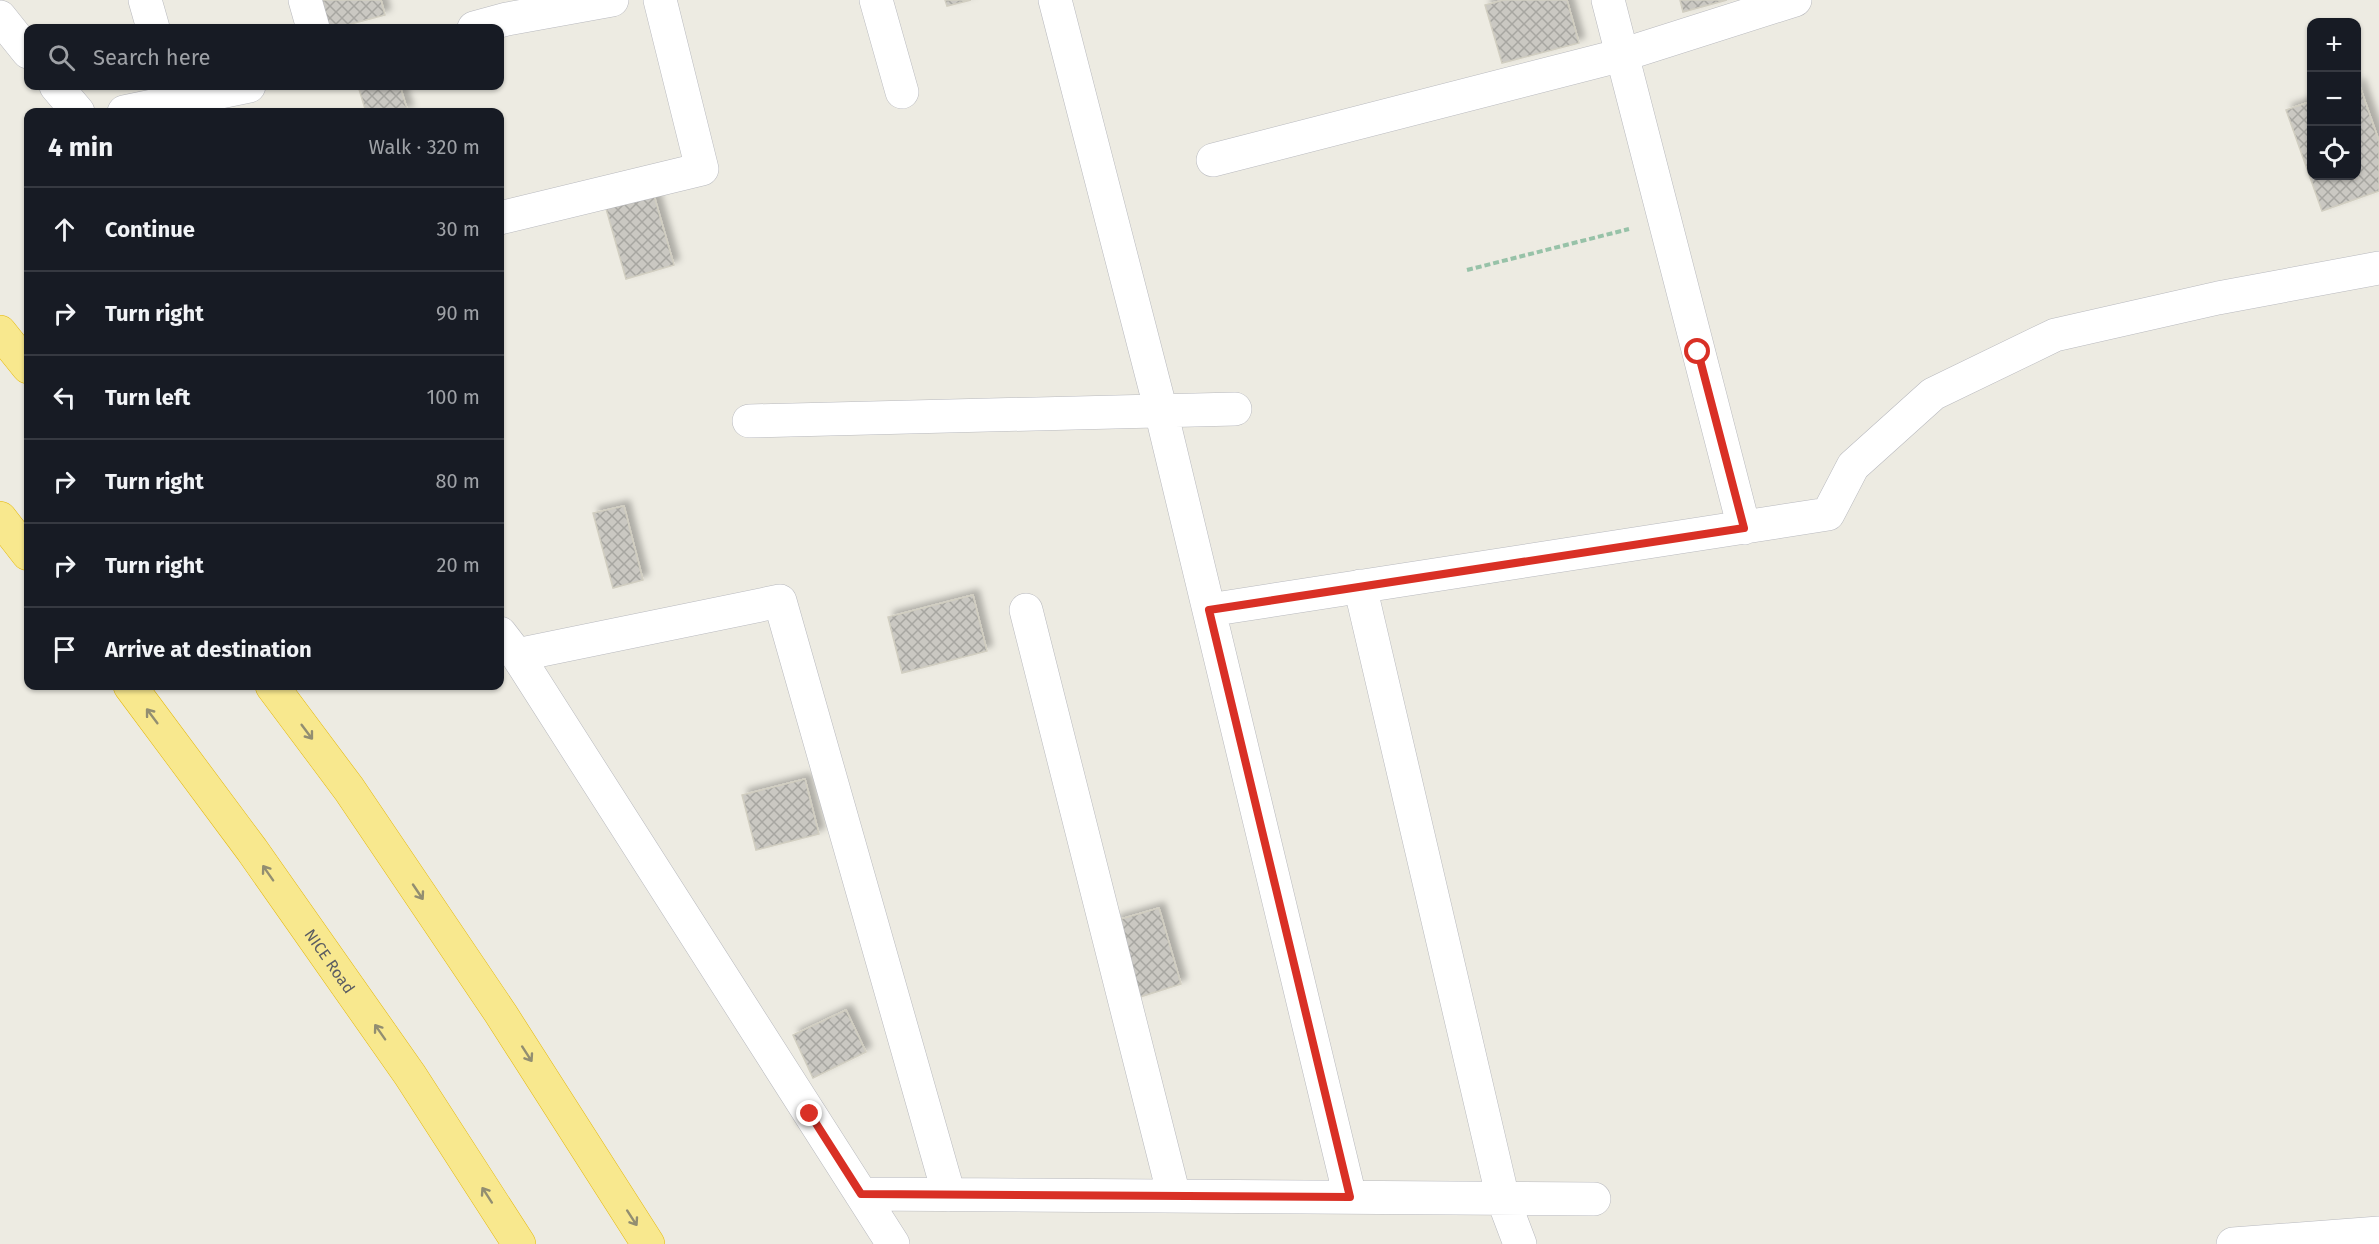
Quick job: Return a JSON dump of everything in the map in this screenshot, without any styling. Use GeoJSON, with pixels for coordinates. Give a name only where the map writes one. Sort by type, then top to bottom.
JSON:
{"type":"FeatureCollection","features":[{"type":"Feature","properties":{"kind":"highway"},"geometry":{"type":"LineString","coordinates":[[0,332],[24,362]]}},
{"type":"Feature","properties":{"kind":"highway"},"geometry":{"type":"LineString","coordinates":[[0,518],[24,549]]}},
{"type":"Feature","properties":{"kind":"highway","name":"NICE Road"},"geometry":{"type":"LineString","coordinates":[[133,690],[252,850],[410,1075],[519,1244]]}},
{"type":"Feature","properties":{"kind":"highway"},"geometry":{"type":"LineString","coordinates":[[275,690],[355,798],[501,1014],[648,1244]]}},
{"type":"Feature","properties":{"kind":"street"},"geometry":{"type":"LineString","coordinates":[[145,0],[152,24]]}},
{"type":"Feature","properties":{"kind":"street"},"geometry":{"type":"LineString","coordinates":[[305,0],[312,24]]}},
{"type":"Feature","properties":{"kind":"street"},"geometry":{"type":"LineString","coordinates":[[481,24],[504,10],[612,0]]}},
{"type":"Feature","properties":{"kind":"street"},"geometry":{"type":"LineString","coordinates":[[504,217],[702,169],[660,0]]}},
{"type":"Feature","properties":{"kind":"street"},"geometry":{"type":"LineString","coordinates":[[876,0],[902,92]]}},
{"type":"Feature","properties":{"kind":"street"},"geometry":{"type":"LineString","coordinates":[[1055,0],[1161,411],[1350,1197]]}},
{"type":"Feature","properties":{"kind":"street"},"geometry":{"type":"LineString","coordinates":[[1608,0],[1744,528]]}},
{"type":"Feature","properties":{"kind":"street"},"geometry":{"type":"LineString","coordinates":[[1213,160],[1622,55],[1794,0]]}},
{"type":"Feature","properties":{"kind":"street"},"geometry":{"type":"LineString","coordinates":[[0,16],[24,47]]}},
{"type":"Feature","properties":{"kind":"street"},"geometry":{"type":"LineString","coordinates":[[59,90],[75,108]]}},
{"type":"Feature","properties":{"kind":"street"},"geometry":{"type":"LineString","coordinates":[[134,108],[171,93],[204,90]]}},
{"type":"Feature","properties":{"kind":"street"},"geometry":{"type":"LineString","coordinates":[[1209,610],[1828,514],[1853,466],[1933,394],[2055,335],[2218,298],[2379,268]]}},
{"type":"Feature","properties":{"kind":"street"},"geometry":{"type":"LineString","coordinates":[[749,422],[1234,409]]}},
{"type":"Feature","properties":{"kind":"street"},"geometry":{"type":"LineString","coordinates":[[1360,586],[1503,1198],[1520,1244]]}},
{"type":"Feature","properties":{"kind":"street"},"geometry":{"type":"LineString","coordinates":[[892,1244],[508,644],[780,601],[949,1195]]}},
{"type":"Feature","properties":{"kind":"street"},"geometry":{"type":"LineString","coordinates":[[1026,610],[1174,1196]]}},
{"type":"Feature","properties":{"kind":"street"},"geometry":{"type":"LineString","coordinates":[[861,1194],[1594,1199]]}},
{"type":"Feature","properties":{"kind":"street"},"geometry":{"type":"LineString","coordinates":[[2233,1244],[2379,1233]]}},
{"type":"Feature","properties":{"kind":"path"},"geometry":{"type":"LineString","coordinates":[[1467,270],[1664,220]]}},
{"type":"Feature","properties":{"kind":"building"},"geometry":{"type":"Polygon","coordinates":[[[310,0],[381,0],[385,15],[351,24],[317,24],[310,0]]]}},
{"type":"Feature","properties":{"kind":"building"},"geometry":{"type":"Polygon","coordinates":[[[945,0],[971,0],[947,6],[945,0]]]}},
{"type":"Feature","properties":{"kind":"building"},"geometry":{"type":"Polygon","coordinates":[[[1504,0],[1567,0],[1579,43],[1502,63],[1485,5],[1504,0]]]}},
{"type":"Feature","properties":{"kind":"building"},"geometry":{"type":"Polygon","coordinates":[[[1680,0],[1727,0],[1683,12],[1680,0]]]}},
{"type":"Feature","properties":{"kind":"building"},"geometry":{"type":"Polygon","coordinates":[[[359,90],[401,90],[407,108],[365,108],[359,90]]]}},
{"type":"Feature","properties":{"kind":"building"},"geometry":{"type":"Polygon","coordinates":[[[2361,90],[2379,141],[2379,191],[2322,211],[2311,180],[2361,180],[2361,90]]]}},
{"type":"Feature","properties":{"kind":"building"},"geometry":{"type":"Polygon","coordinates":[[[2307,103],[2307,169],[2286,110],[2307,103]]]}},
{"type":"Feature","properties":{"kind":"building"},"geometry":{"type":"Polygon","coordinates":[[[651,185],[674,265],[626,279],[603,198],[651,185]]]}},
{"type":"Feature","properties":{"kind":"building"},"geometry":{"type":"Polygon","coordinates":[[[624,506],[643,580],[613,588],[593,513],[624,506]]]}},
{"type":"Feature","properties":{"kind":"building"},"geometry":{"type":"Polygon","coordinates":[[[973,595],[987,651],[902,673],[888,617],[973,595]]]}},
{"type":"Feature","properties":{"kind":"building"},"geometry":{"type":"Polygon","coordinates":[[[805,779],[819,834],[756,850],[742,795],[805,779]]]}},
{"type":"Feature","properties":{"kind":"building"},"geometry":{"type":"Polygon","coordinates":[[[1159,908],[1181,984],[1137,998],[1114,921],[1159,908]]]}},
{"type":"Feature","properties":{"kind":"building"},"geometry":{"type":"Polygon","coordinates":[[[846,1010],[866,1052],[813,1078],[793,1035],[846,1010]]]}},
{"type":"Feature","properties":{"kind":"route"},"geometry":{"type":"LineString","coordinates":[[810,1114],[861,1194],[1350,1197],[1209,610],[1744,528],[1698,352]]}}]}
